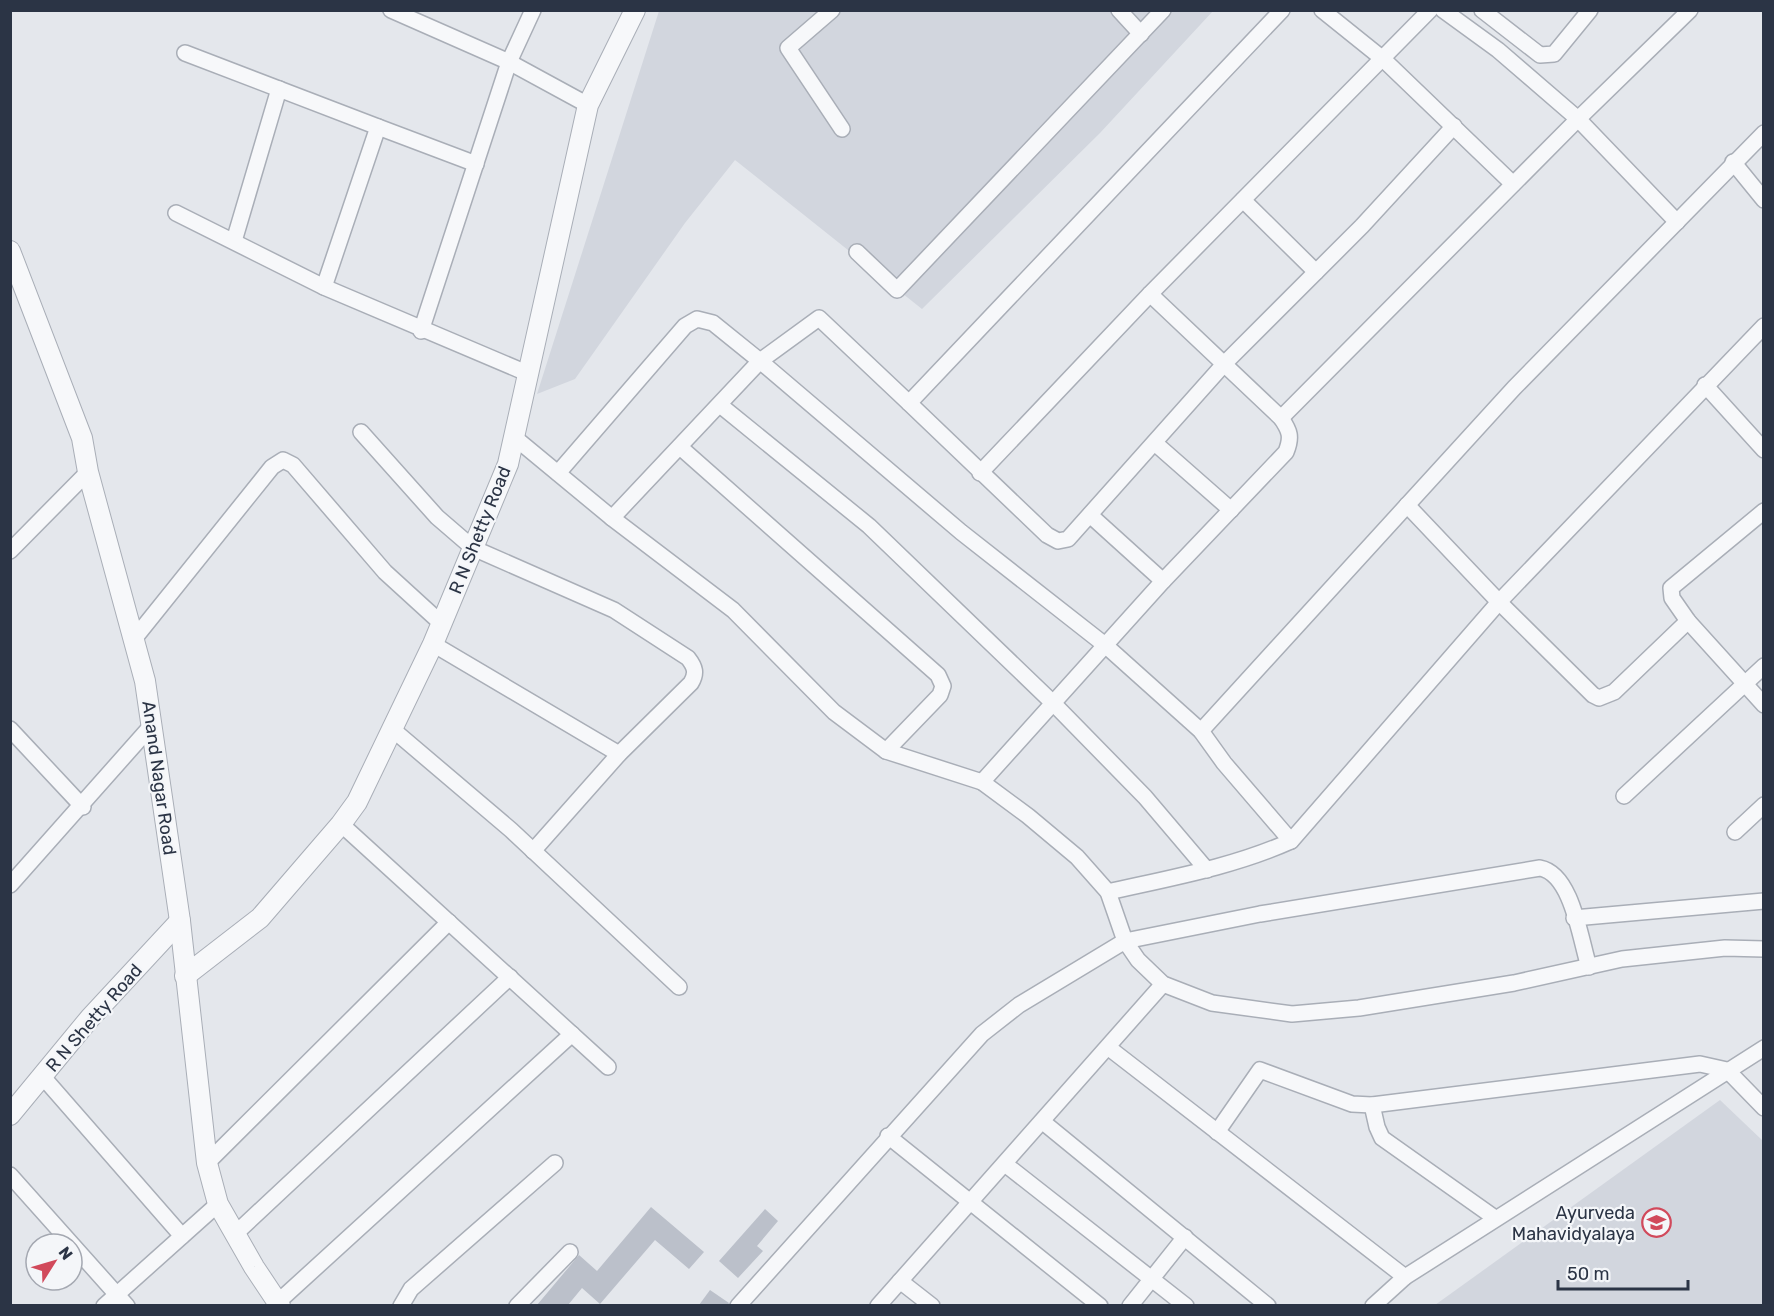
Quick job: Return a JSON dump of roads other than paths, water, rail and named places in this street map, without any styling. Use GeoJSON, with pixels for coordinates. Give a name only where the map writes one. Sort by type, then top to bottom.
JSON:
{"type":"FeatureCollection","features":[{"type":"Feature","properties":{"kind":"street"},"geometry":{"type":"LineString","coordinates":[[391,10],[509,62],[588,105]]}},
{"type":"Feature","properties":{"kind":"street"},"geometry":{"type":"LineString","coordinates":[[421,331],[509,62],[533,10]]}},
{"type":"Feature","properties":{"kind":"street","name":"R N Shetty Road"},"geometry":{"type":"LineString","coordinates":[[185,976],[260,918],[341,825],[357,802],[390,728],[433,644],[508,464],[588,105],[635,10]]}},
{"type":"Feature","properties":{"kind":"street"},"geometry":{"type":"LineString","coordinates":[[832,10],[788,48],[842,129]]}},
{"type":"Feature","properties":{"kind":"street"},"geometry":{"type":"LineString","coordinates":[[1119,10],[1141,33]]}},
{"type":"Feature","properties":{"kind":"street"},"geometry":{"type":"LineString","coordinates":[[856,252],[897,290],[1163,10]]}},
{"type":"Feature","properties":{"kind":"street"},"geometry":{"type":"LineString","coordinates":[[909,403],[1282,10]]}},
{"type":"Feature","properties":{"kind":"street"},"geometry":{"type":"LineString","coordinates":[[1322,10],[1383,59],[1513,184]]}},
{"type":"Feature","properties":{"kind":"street"},"geometry":{"type":"LineString","coordinates":[[980,473],[1150,294],[1430,10]]}},
{"type":"Feature","properties":{"kind":"street"},"geometry":{"type":"LineString","coordinates":[[1443,10],[1498,50],[1578,119],[1677,222]]}},
{"type":"Feature","properties":{"kind":"street"},"geometry":{"type":"LineString","coordinates":[[1482,10],[1540,55],[1548,57],[1554,54],[1586,12]]}},
{"type":"Feature","properties":{"kind":"street"},"geometry":{"type":"LineString","coordinates":[[1281,418],[1578,119],[1690,10]]}},
{"type":"Feature","properties":{"kind":"street"},"geometry":{"type":"LineString","coordinates":[[185,53],[476,164]]}},
{"type":"Feature","properties":{"kind":"street"},"geometry":{"type":"LineString","coordinates":[[234,241],[279,89]]}},
{"type":"Feature","properties":{"kind":"street"},"geometry":{"type":"LineString","coordinates":[[612,518],[760,361],[819,318],[1047,535],[1058,541],[1068,539],[1226,363],[1454,126]]}},
{"type":"Feature","properties":{"kind":"street"},"geometry":{"type":"LineString","coordinates":[[324,287],[378,127]]}},
{"type":"Feature","properties":{"kind":"street"},"geometry":{"type":"LineString","coordinates":[[1201,731],[1514,388],[1733,162],[1764,133]]}},
{"type":"Feature","properties":{"kind":"street"},"geometry":{"type":"LineString","coordinates":[[1733,162],[1764,200]]}},
{"type":"Feature","properties":{"kind":"street"},"geometry":{"type":"LineString","coordinates":[[1243,200],[1316,272]]}},
{"type":"Feature","properties":{"kind":"street"},"geometry":{"type":"LineString","coordinates":[[176,213],[324,287],[421,331],[529,374]]}},
{"type":"Feature","properties":{"kind":"street","name":"Anand Nagar Road"},"geometry":{"type":"LineString","coordinates":[[10,251],[82,438],[88,472],[146,681],[180,921],[207,1163],[218,1204],[279,1304]]}},
{"type":"Feature","properties":{"kind":"street"},"geometry":{"type":"LineString","coordinates":[[982,782],[1163,581],[1286,452],[1291,439],[1289,429],[1281,418],[1226,363],[1150,294]]}},
{"type":"Feature","properties":{"kind":"street"},"geometry":{"type":"LineString","coordinates":[[558,473],[690,321],[705,319],[713,323],[961,532],[1105,645],[1201,731],[1224,763],[1291,841]]}},
{"type":"Feature","properties":{"kind":"street"},"geometry":{"type":"LineString","coordinates":[[1110,896],[1265,853],[1291,841],[1499,602],[1764,326]]}},
{"type":"Feature","properties":{"kind":"street"},"geometry":{"type":"LineString","coordinates":[[1705,385],[1764,450]]}},
{"type":"Feature","properties":{"kind":"street"},"geometry":{"type":"LineString","coordinates":[[720,405],[869,525],[1053,703],[1145,797],[1207,870]]}},
{"type":"Feature","properties":{"kind":"street"},"geometry":{"type":"LineString","coordinates":[[361,432],[437,517],[473,548],[614,610],[688,658],[694,666],[695,675],[691,683],[619,754],[533,851]]}},
{"type":"Feature","properties":{"kind":"street"},"geometry":{"type":"LineString","coordinates":[[514,437],[612,518],[733,610],[834,712],[886,751],[982,782],[1028,816],[1077,857],[1110,896],[1124,934],[1138,960],[1163,984],[1212,1003],[1292,1014],[1359,1008],[1514,983],[1623,959],[1725,948],[1764,949]]}},
{"type":"Feature","properties":{"kind":"street"},"geometry":{"type":"LineString","coordinates":[[1155,444],[1231,510]]}},
{"type":"Feature","properties":{"kind":"street"},"geometry":{"type":"LineString","coordinates":[[680,447],[938,675],[943,686],[940,695],[886,751]]}},
{"type":"Feature","properties":{"kind":"street"},"geometry":{"type":"LineString","coordinates":[[134,639],[272,467],[283,460],[293,465],[385,572],[442,624]]}},
{"type":"Feature","properties":{"kind":"street"},"geometry":{"type":"LineString","coordinates":[[10,551],[88,472]]}},
{"type":"Feature","properties":{"kind":"street"},"geometry":{"type":"LineString","coordinates":[[1407,505],[1499,602],[1599,698],[1614,692],[1688,621]]}},
{"type":"Feature","properties":{"kind":"street"},"geometry":{"type":"LineString","coordinates":[[1764,511],[1671,588],[1672,598],[1688,621],[1764,705]]}},
{"type":"Feature","properties":{"kind":"street"},"geometry":{"type":"LineString","coordinates":[[1090,515],[1163,581]]}},
{"type":"Feature","properties":{"kind":"street"},"geometry":{"type":"LineString","coordinates":[[433,644],[619,754]]}},
{"type":"Feature","properties":{"kind":"street"},"geometry":{"type":"LineString","coordinates":[[1624,796],[1764,666]]}},
{"type":"Feature","properties":{"kind":"street"},"geometry":{"type":"LineString","coordinates":[[10,885],[83,807],[152,725]]}},
{"type":"Feature","properties":{"kind":"street"},"geometry":{"type":"LineString","coordinates":[[390,728],[533,851],[679,987]]}},
{"type":"Feature","properties":{"kind":"street"},"geometry":{"type":"LineString","coordinates":[[10,729],[83,807]]}},
{"type":"Feature","properties":{"kind":"street"},"geometry":{"type":"LineString","coordinates":[[1735,832],[1764,805]]}},
{"type":"Feature","properties":{"kind":"street"},"geometry":{"type":"LineString","coordinates":[[341,825],[608,1066]]}},
{"type":"Feature","properties":{"kind":"street"},"geometry":{"type":"LineString","coordinates":[[738,1305],[982,1034],[1019,1005],[1124,934],[1540,868],[1550,870],[1566,888],[1589,967]]}},
{"type":"Feature","properties":{"kind":"street"},"geometry":{"type":"LineString","coordinates":[[1574,918],[1764,901]]}},
{"type":"Feature","properties":{"kind":"street","name":"R N Shetty Road"},"geometry":{"type":"LineString","coordinates":[[10,1116],[90,1018],[180,921]]}},
{"type":"Feature","properties":{"kind":"street"},"geometry":{"type":"LineString","coordinates":[[207,1163],[449,922]]}},
{"type":"Feature","properties":{"kind":"street"},"geometry":{"type":"LineString","coordinates":[[235,1234],[510,978]]}},
{"type":"Feature","properties":{"kind":"street"},"geometry":{"type":"LineString","coordinates":[[878,1305],[1109,1048],[1163,984]]}},
{"type":"Feature","properties":{"kind":"street"},"geometry":{"type":"LineString","coordinates":[[279,1304],[573,1034]]}},
{"type":"Feature","properties":{"kind":"street"},"geometry":{"type":"LineString","coordinates":[[1109,1048],[1405,1278]]}},
{"type":"Feature","properties":{"kind":"street"},"geometry":{"type":"LineString","coordinates":[[1373,1305],[1405,1278],[1495,1218],[1764,1048]]}},
{"type":"Feature","properties":{"kind":"street"},"geometry":{"type":"LineString","coordinates":[[1217,1132],[1260,1070],[1352,1104],[1372,1105],[1677,1065],[1700,1064],[1727,1070],[1764,1108]]}},
{"type":"Feature","properties":{"kind":"street"},"geometry":{"type":"LineString","coordinates":[[43,1077],[182,1236]]}},
{"type":"Feature","properties":{"kind":"street"},"geometry":{"type":"LineString","coordinates":[[1372,1105],[1382,1138],[1495,1218]]}},
{"type":"Feature","properties":{"kind":"street"},"geometry":{"type":"LineString","coordinates":[[1043,1122],[1268,1305]]}},
{"type":"Feature","properties":{"kind":"street"},"geometry":{"type":"LineString","coordinates":[[888,1136],[969,1203],[1100,1305]]}},
{"type":"Feature","properties":{"kind":"street"},"geometry":{"type":"LineString","coordinates":[[401,1305],[411,1289],[555,1163]]}},
{"type":"Feature","properties":{"kind":"street"},"geometry":{"type":"LineString","coordinates":[[1005,1164],[1186,1305]]}},
{"type":"Feature","properties":{"kind":"street"},"geometry":{"type":"LineString","coordinates":[[10,1175],[122,1299]]}},
{"type":"Feature","properties":{"kind":"street"},"geometry":{"type":"LineString","coordinates":[[104,1305],[122,1299],[182,1236],[218,1204]]}},
{"type":"Feature","properties":{"kind":"street"},"geometry":{"type":"LineString","coordinates":[[1130,1305],[1185,1237]]}},
{"type":"Feature","properties":{"kind":"street"},"geometry":{"type":"LineString","coordinates":[[517,1305],[570,1252]]}},
{"type":"Feature","properties":{"kind":"street"},"geometry":{"type":"LineString","coordinates":[[900,1281],[932,1305]]}},
{"type":"Feature","properties":{"kind":"place","name":"Ayurveda Mahavidyalaya"},"geometry":{"type":"Point","coordinates":[1656,1223]}}]}
